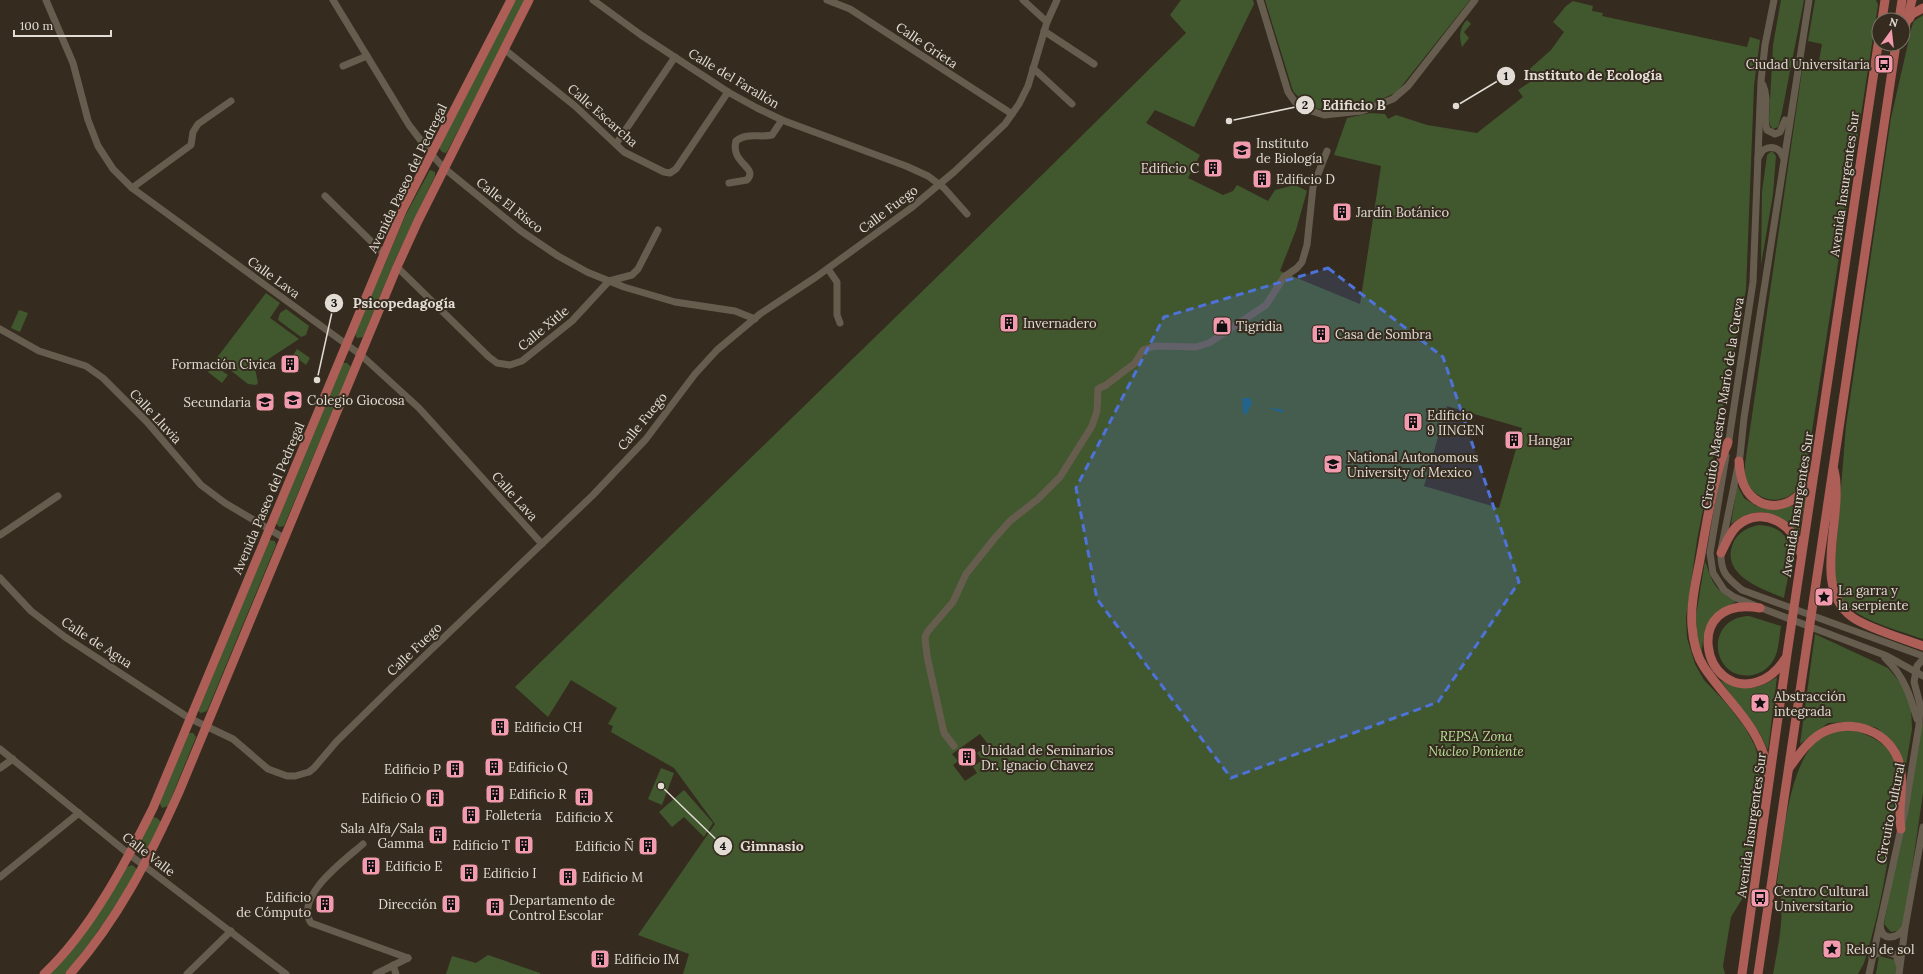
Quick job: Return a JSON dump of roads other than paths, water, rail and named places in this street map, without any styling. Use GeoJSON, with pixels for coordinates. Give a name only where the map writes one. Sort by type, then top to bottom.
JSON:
{"type":"FeatureCollection","features":[{"type":"Feature","properties":{"kind":"main road","name":"Avenida Paseo del Pedregal"},"geometry":{"type":"LineString","coordinates":[[44,974],[85,925],[130,855],[152,808],[402,211],[432,156],[511,0]]}},
{"type":"Feature","properties":{"kind":"main road"},"geometry":{"type":"LineString","coordinates":[[70,974],[101,935],[145,866],[169,815],[397,267],[444,168],[529,0]]}},
{"type":"Feature","properties":{"kind":"main road"},"geometry":{"type":"LineString","coordinates":[[1883,12],[1885,0]]}},
{"type":"Feature","properties":{"kind":"main road"},"geometry":{"type":"LineString","coordinates":[[1902,0],[1903,12]]}},
{"type":"Feature","properties":{"kind":"main road"},"geometry":{"type":"LineString","coordinates":[[1907,12],[1912,0]]}},
{"type":"Feature","properties":{"kind":"main road"},"geometry":{"type":"LineString","coordinates":[[1911,15],[1923,8]]}},
{"type":"Feature","properties":{"kind":"main road","name":"Avenida Insurgentes Sur"},"geometry":{"type":"LineString","coordinates":[[1742,974],[1769,792],[1787,654],[1877,52]]}},
{"type":"Feature","properties":{"kind":"main road"},"geometry":{"type":"LineString","coordinates":[[1758,974],[1832,465],[1895,52]]}},
{"type":"Feature","properties":{"kind":"main road"},"geometry":{"type":"LineString","coordinates":[[1893,67],[1898,52]]}},
{"type":"Feature","properties":{"kind":"main road"},"geometry":{"type":"LineString","coordinates":[[1728,442],[1713,485],[1698,570],[1692,615],[1692,632],[1696,651],[1704,667],[1754,731],[1760,742],[1768,770],[1769,792]]}},
{"type":"Feature","properties":{"kind":"main road"},"geometry":{"type":"LineString","coordinates":[[1739,461],[1742,480],[1750,494],[1768,504],[1785,504],[1798,498],[1806,487],[1819,447]]}},
{"type":"Feature","properties":{"kind":"main road"},"geometry":{"type":"LineString","coordinates":[[1832,465],[1837,496],[1830,578],[1836,597],[1843,608],[1857,620],[1923,646]]}},
{"type":"Feature","properties":{"kind":"main road"},"geometry":{"type":"LineString","coordinates":[[1721,553],[1729,536],[1742,523],[1755,518],[1769,519],[1782,523],[1793,533],[1800,549],[1801,565]]}},
{"type":"Feature","properties":{"kind":"main road"},"geometry":{"type":"LineString","coordinates":[[1760,608],[1745,606],[1736,607],[1718,616],[1712,624],[1708,636],[1707,647],[1712,661],[1724,676],[1734,681],[1749,684],[1762,680],[1774,673],[1787,654]]}},
{"type":"Feature","properties":{"kind":"main road"},"geometry":{"type":"LineString","coordinates":[[1788,769],[1809,742],[1825,731],[1837,727],[1851,726],[1874,732],[1890,746],[1896,755],[1900,766],[1899,815],[1901,830]]}},
{"type":"Feature","properties":{"kind":"main road"},"geometry":{"type":"LineString","coordinates":[[152,808],[169,815]]}},
{"type":"Feature","properties":{"kind":"street","name":"Calle Lava"},"geometry":{"type":"LineString","coordinates":[[46,0],[73,63],[88,120],[98,146],[113,169],[132,188],[361,355],[419,408],[542,544]]}},
{"type":"Feature","properties":{"kind":"street","name":"Calle El Risco"},"geometry":{"type":"LineString","coordinates":[[333,0],[409,124],[432,156],[444,168],[521,231],[558,256],[609,281],[654,297],[687,304],[735,311],[754,319]]}},
{"type":"Feature","properties":{"kind":"street","name":"Calle del Farallón"},"geometry":{"type":"LineString","coordinates":[[593,0],[630,28],[728,92],[782,120],[906,166],[928,176],[939,184],[967,214]]}},
{"type":"Feature","properties":{"kind":"street","name":"Calle Grieta"},"geometry":{"type":"LineString","coordinates":[[827,0],[850,9],[1012,114]]}},
{"type":"Feature","properties":{"kind":"street"},"geometry":{"type":"LineString","coordinates":[[1023,0],[1047,22]]}},
{"type":"Feature","properties":{"kind":"street","name":"Calle Fuego"},"geometry":{"type":"LineString","coordinates":[[189,718],[233,739],[268,769],[278,774],[295,776],[309,772],[314,768],[337,741],[593,496],[637,449],[695,374],[717,350],[754,319],[828,269],[911,208],[978,150],[1005,124],[1028,86],[1047,22],[1057,0]]}},
{"type":"Feature","properties":{"kind":"street"},"geometry":{"type":"LineString","coordinates":[[1260,0],[1288,92],[1295,102],[1305,109],[1324,115],[1351,113],[1369,109],[1401,94],[1475,0]]}},
{"type":"Feature","properties":{"kind":"street","name":"Circuito Maestro Mario de la Cueva"},"geometry":{"type":"LineString","coordinates":[[1774,0],[1765,45],[1762,81],[1753,282],[1710,553],[1711,563],[1715,577],[1724,590],[1734,597],[1871,650],[1920,674]]}},
{"type":"Feature","properties":{"kind":"street","name":"Circuito Maestro Mario de la Cueva"},"geometry":{"type":"LineString","coordinates":[[1809,0],[1795,82],[1744,418],[1739,461],[1720,564],[1728,579],[1742,590],[1923,658]]}},
{"type":"Feature","properties":{"kind":"street"},"geometry":{"type":"LineString","coordinates":[[1044,31],[1094,64]]}},
{"type":"Feature","properties":{"kind":"street","name":"Calle Escarcha"},"geometry":{"type":"LineString","coordinates":[[504,49],[575,106],[633,158],[656,169],[670,173],[676,169],[728,92]]}},
{"type":"Feature","properties":{"kind":"street"},"geometry":{"type":"LineString","coordinates":[[343,66],[367,56]]}},
{"type":"Feature","properties":{"kind":"street"},"geometry":{"type":"LineString","coordinates":[[616,144],[675,57]]}},
{"type":"Feature","properties":{"kind":"street"},"geometry":{"type":"LineString","coordinates":[[1033,68],[1072,104]]}},
{"type":"Feature","properties":{"kind":"street"},"geometry":{"type":"LineString","coordinates":[[1762,81],[1767,96],[1766,127],[1769,132],[1774,134],[1783,130],[1789,92],[1795,82]]}},
{"type":"Feature","properties":{"kind":"street"},"geometry":{"type":"LineString","coordinates":[[132,188],[191,145],[193,132],[198,124],[231,101]]}},
{"type":"Feature","properties":{"kind":"street"},"geometry":{"type":"LineString","coordinates":[[729,183],[747,180],[750,174],[750,170],[737,157],[735,152],[736,141],[742,137],[750,135],[764,137],[772,135],[782,120]]}},
{"type":"Feature","properties":{"kind":"street"},"geometry":{"type":"LineString","coordinates":[[1758,158],[1763,150],[1772,147],[1781,152],[1783,162]]}},
{"type":"Feature","properties":{"kind":"street"},"geometry":{"type":"LineString","coordinates":[[954,746],[944,733],[926,656],[925,637],[928,631],[953,602],[966,574],[994,539],[1010,522],[1038,499],[1060,477],[1092,426],[1097,411],[1098,389],[1106,385],[1135,363],[1144,350],[1155,346],[1196,347],[1209,343],[1266,305],[1284,277],[1298,268],[1302,262],[1307,245],[1309,209],[1314,181],[1327,151]]}},
{"type":"Feature","properties":{"kind":"street"},"geometry":{"type":"LineString","coordinates":[[325,196],[384,254]]}},
{"type":"Feature","properties":{"kind":"street"},"geometry":{"type":"LineString","coordinates":[[609,281],[632,275],[638,269],[658,230]]}},
{"type":"Feature","properties":{"kind":"street","name":"Calle Xitle"},"geometry":{"type":"LineString","coordinates":[[397,267],[489,357],[497,363],[510,365],[522,362],[572,321],[609,281]]}},
{"type":"Feature","properties":{"kind":"street"},"geometry":{"type":"LineString","coordinates":[[828,269],[837,282],[837,315],[840,323]]}},
{"type":"Feature","properties":{"kind":"street","name":"Calle Lluvia"},"geometry":{"type":"LineString","coordinates":[[0,328],[39,351],[86,366],[103,378],[147,422],[201,485],[224,503],[284,538]]}},
{"type":"Feature","properties":{"kind":"street"},"geometry":{"type":"LineString","coordinates":[[0,534],[58,496]]}},
{"type":"Feature","properties":{"kind":"street","name":"Calle de Agua"},"geometry":{"type":"LineString","coordinates":[[0,578],[18,599],[43,621],[189,718]]}},
{"type":"Feature","properties":{"kind":"street"},"geometry":{"type":"LineString","coordinates":[[1871,650],[1884,658],[1902,678],[1908,690],[1919,725]]}},
{"type":"Feature","properties":{"kind":"street","name":"Circuito Cultural"},"geometry":{"type":"LineString","coordinates":[[1869,974],[1901,830],[1919,725],[1921,701],[1914,682],[1920,674],[1917,666],[1923,658]]}},
{"type":"Feature","properties":{"kind":"street","name":"Calle Valle"},"geometry":{"type":"LineString","coordinates":[[0,749],[130,855],[286,974]]}},
{"type":"Feature","properties":{"kind":"street"},"geometry":{"type":"LineString","coordinates":[[0,768],[13,759]]}},
{"type":"Feature","properties":{"kind":"street"},"geometry":{"type":"LineString","coordinates":[[0,877],[79,813]]}},
{"type":"Feature","properties":{"kind":"street"},"geometry":{"type":"LineString","coordinates":[[1900,971],[1905,928],[1923,826]]}},
{"type":"Feature","properties":{"kind":"street"},"geometry":{"type":"LineString","coordinates":[[363,844],[325,878],[313,892],[307,910],[308,918],[311,923],[408,958],[376,974]]}},
{"type":"Feature","properties":{"kind":"street"},"geometry":{"type":"LineString","coordinates":[[1880,922],[1880,928],[1887,936],[1897,936],[1905,928]]}},
{"type":"Feature","properties":{"kind":"street"},"geometry":{"type":"LineString","coordinates":[[187,974],[231,931]]}},
{"type":"Feature","properties":{"kind":"street"},"geometry":{"type":"LineString","coordinates":[[1872,957],[1876,954],[1890,952],[1896,955],[1900,971]]}},
{"type":"Feature","properties":{"kind":"street"},"geometry":{"type":"LineString","coordinates":[[393,965],[396,974]]}},
{"type":"Feature","properties":{"kind":"water"},"geometry":{"type":"Polygon","coordinates":[[[1242,398],[1250,398],[1252,403],[1246,415],[1243,413],[1242,398]]]}},
{"type":"Feature","properties":{"kind":"water"},"geometry":{"type":"Polygon","coordinates":[[[1269,408],[1284,410],[1280,414],[1280,412],[1269,408]]]}},
{"type":"Feature","properties":{"kind":"place","name":"Ciudad Universitaria"},"geometry":{"type":"Point","coordinates":[1884,64]}},
{"type":"Feature","properties":{"kind":"place","name":"Instituto de Ecología"},"geometry":{"type":"Point","coordinates":[1456,106]}},
{"type":"Feature","properties":{"kind":"place","name":"Edificio B"},"geometry":{"type":"Point","coordinates":[1229,121]}},
{"type":"Feature","properties":{"kind":"place","name":"Instituto de Biología"},"geometry":{"type":"Point","coordinates":[1242,150]}},
{"type":"Feature","properties":{"kind":"place","name":"Edificio C"},"geometry":{"type":"Point","coordinates":[1213,168]}},
{"type":"Feature","properties":{"kind":"place","name":"Edificio D"},"geometry":{"type":"Point","coordinates":[1262,179]}},
{"type":"Feature","properties":{"kind":"place","name":"Jardín Botánico"},"geometry":{"type":"Point","coordinates":[1342,212]}},
{"type":"Feature","properties":{"kind":"place","name":"Invernadero"},"geometry":{"type":"Point","coordinates":[1009,323]}},
{"type":"Feature","properties":{"kind":"place","name":"Tigridia"},"geometry":{"type":"Point","coordinates":[1222,326]}},
{"type":"Feature","properties":{"kind":"place","name":"Casa de Sombra"},"geometry":{"type":"Point","coordinates":[1321,334]}},
{"type":"Feature","properties":{"kind":"place","name":"Formación Civica"},"geometry":{"type":"Point","coordinates":[290,364]}},
{"type":"Feature","properties":{"kind":"place","name":"Psicopedagogía"},"geometry":{"type":"Point","coordinates":[317,380]}},
{"type":"Feature","properties":{"kind":"place","name":"Colegio Giocosa"},"geometry":{"type":"Point","coordinates":[293,400]}},
{"type":"Feature","properties":{"kind":"place","name":"Secundaria"},"geometry":{"type":"Point","coordinates":[265,402]}},
{"type":"Feature","properties":{"kind":"place","name":"Edificio 9 IINGEN"},"geometry":{"type":"Point","coordinates":[1413,422]}},
{"type":"Feature","properties":{"kind":"place","name":"Hangar"},"geometry":{"type":"Point","coordinates":[1514,440]}},
{"type":"Feature","properties":{"kind":"place","name":"National Autonomous University of Mexico"},"geometry":{"type":"Point","coordinates":[1333,464]}},
{"type":"Feature","properties":{"kind":"place","name":"La garra y la serpiente"},"geometry":{"type":"Point","coordinates":[1824,597]}},
{"type":"Feature","properties":{"kind":"place","name":"Abstracción integrada"},"geometry":{"type":"Point","coordinates":[1760,703]}},
{"type":"Feature","properties":{"kind":"place","name":"Edificio CH"},"geometry":{"type":"Point","coordinates":[500,727]}},
{"type":"Feature","properties":{"kind":"place","name":"Unidad de Seminarios Dr. Ignacio Chavez"},"geometry":{"type":"Point","coordinates":[967,757]}},
{"type":"Feature","properties":{"kind":"place","name":"Edificio Q"},"geometry":{"type":"Point","coordinates":[494,767]}},
{"type":"Feature","properties":{"kind":"place","name":"Edificio P"},"geometry":{"type":"Point","coordinates":[455,769]}},
{"type":"Feature","properties":{"kind":"place","name":"Gimnasio"},"geometry":{"type":"Point","coordinates":[661,786]}},
{"type":"Feature","properties":{"kind":"place","name":"Edificio R"},"geometry":{"type":"Point","coordinates":[495,794]}},
{"type":"Feature","properties":{"kind":"place","name":"Edificio X"},"geometry":{"type":"Point","coordinates":[584,797]}},
{"type":"Feature","properties":{"kind":"place","name":"Edificio O"},"geometry":{"type":"Point","coordinates":[435,798]}},
{"type":"Feature","properties":{"kind":"place","name":"Folletería"},"geometry":{"type":"Point","coordinates":[471,815]}},
{"type":"Feature","properties":{"kind":"place","name":"Sala Alfa/Sala Gamma"},"geometry":{"type":"Point","coordinates":[438,835]}},
{"type":"Feature","properties":{"kind":"place","name":"Edificio T"},"geometry":{"type":"Point","coordinates":[524,845]}},
{"type":"Feature","properties":{"kind":"place","name":"Edificio Ñ"},"geometry":{"type":"Point","coordinates":[648,846]}},
{"type":"Feature","properties":{"kind":"place","name":"Edificio E"},"geometry":{"type":"Point","coordinates":[371,866]}},
{"type":"Feature","properties":{"kind":"place","name":"Edificio I"},"geometry":{"type":"Point","coordinates":[469,873]}},
{"type":"Feature","properties":{"kind":"place","name":"Edificio M"},"geometry":{"type":"Point","coordinates":[568,877]}},
{"type":"Feature","properties":{"kind":"place","name":"Centro Cultural Universitario"},"geometry":{"type":"Point","coordinates":[1760,898]}},
{"type":"Feature","properties":{"kind":"place","name":"Edificio de Cómputo"},"geometry":{"type":"Point","coordinates":[325,904]}},
{"type":"Feature","properties":{"kind":"place","name":"Dirección"},"geometry":{"type":"Point","coordinates":[451,904]}},
{"type":"Feature","properties":{"kind":"place","name":"Departamento de Control Escolar"},"geometry":{"type":"Point","coordinates":[495,907]}},
{"type":"Feature","properties":{"kind":"place","name":"Reloj de sol"},"geometry":{"type":"Point","coordinates":[1832,949]}},
{"type":"Feature","properties":{"kind":"place","name":"Edificio IM"},"geometry":{"type":"Point","coordinates":[600,959]}},
{"type":"Feature","properties":{"kind":"park label","name":"REPSA Zona Núcleo Poniente"},"geometry":{"type":"Point","coordinates":[1476,744]}}]}
